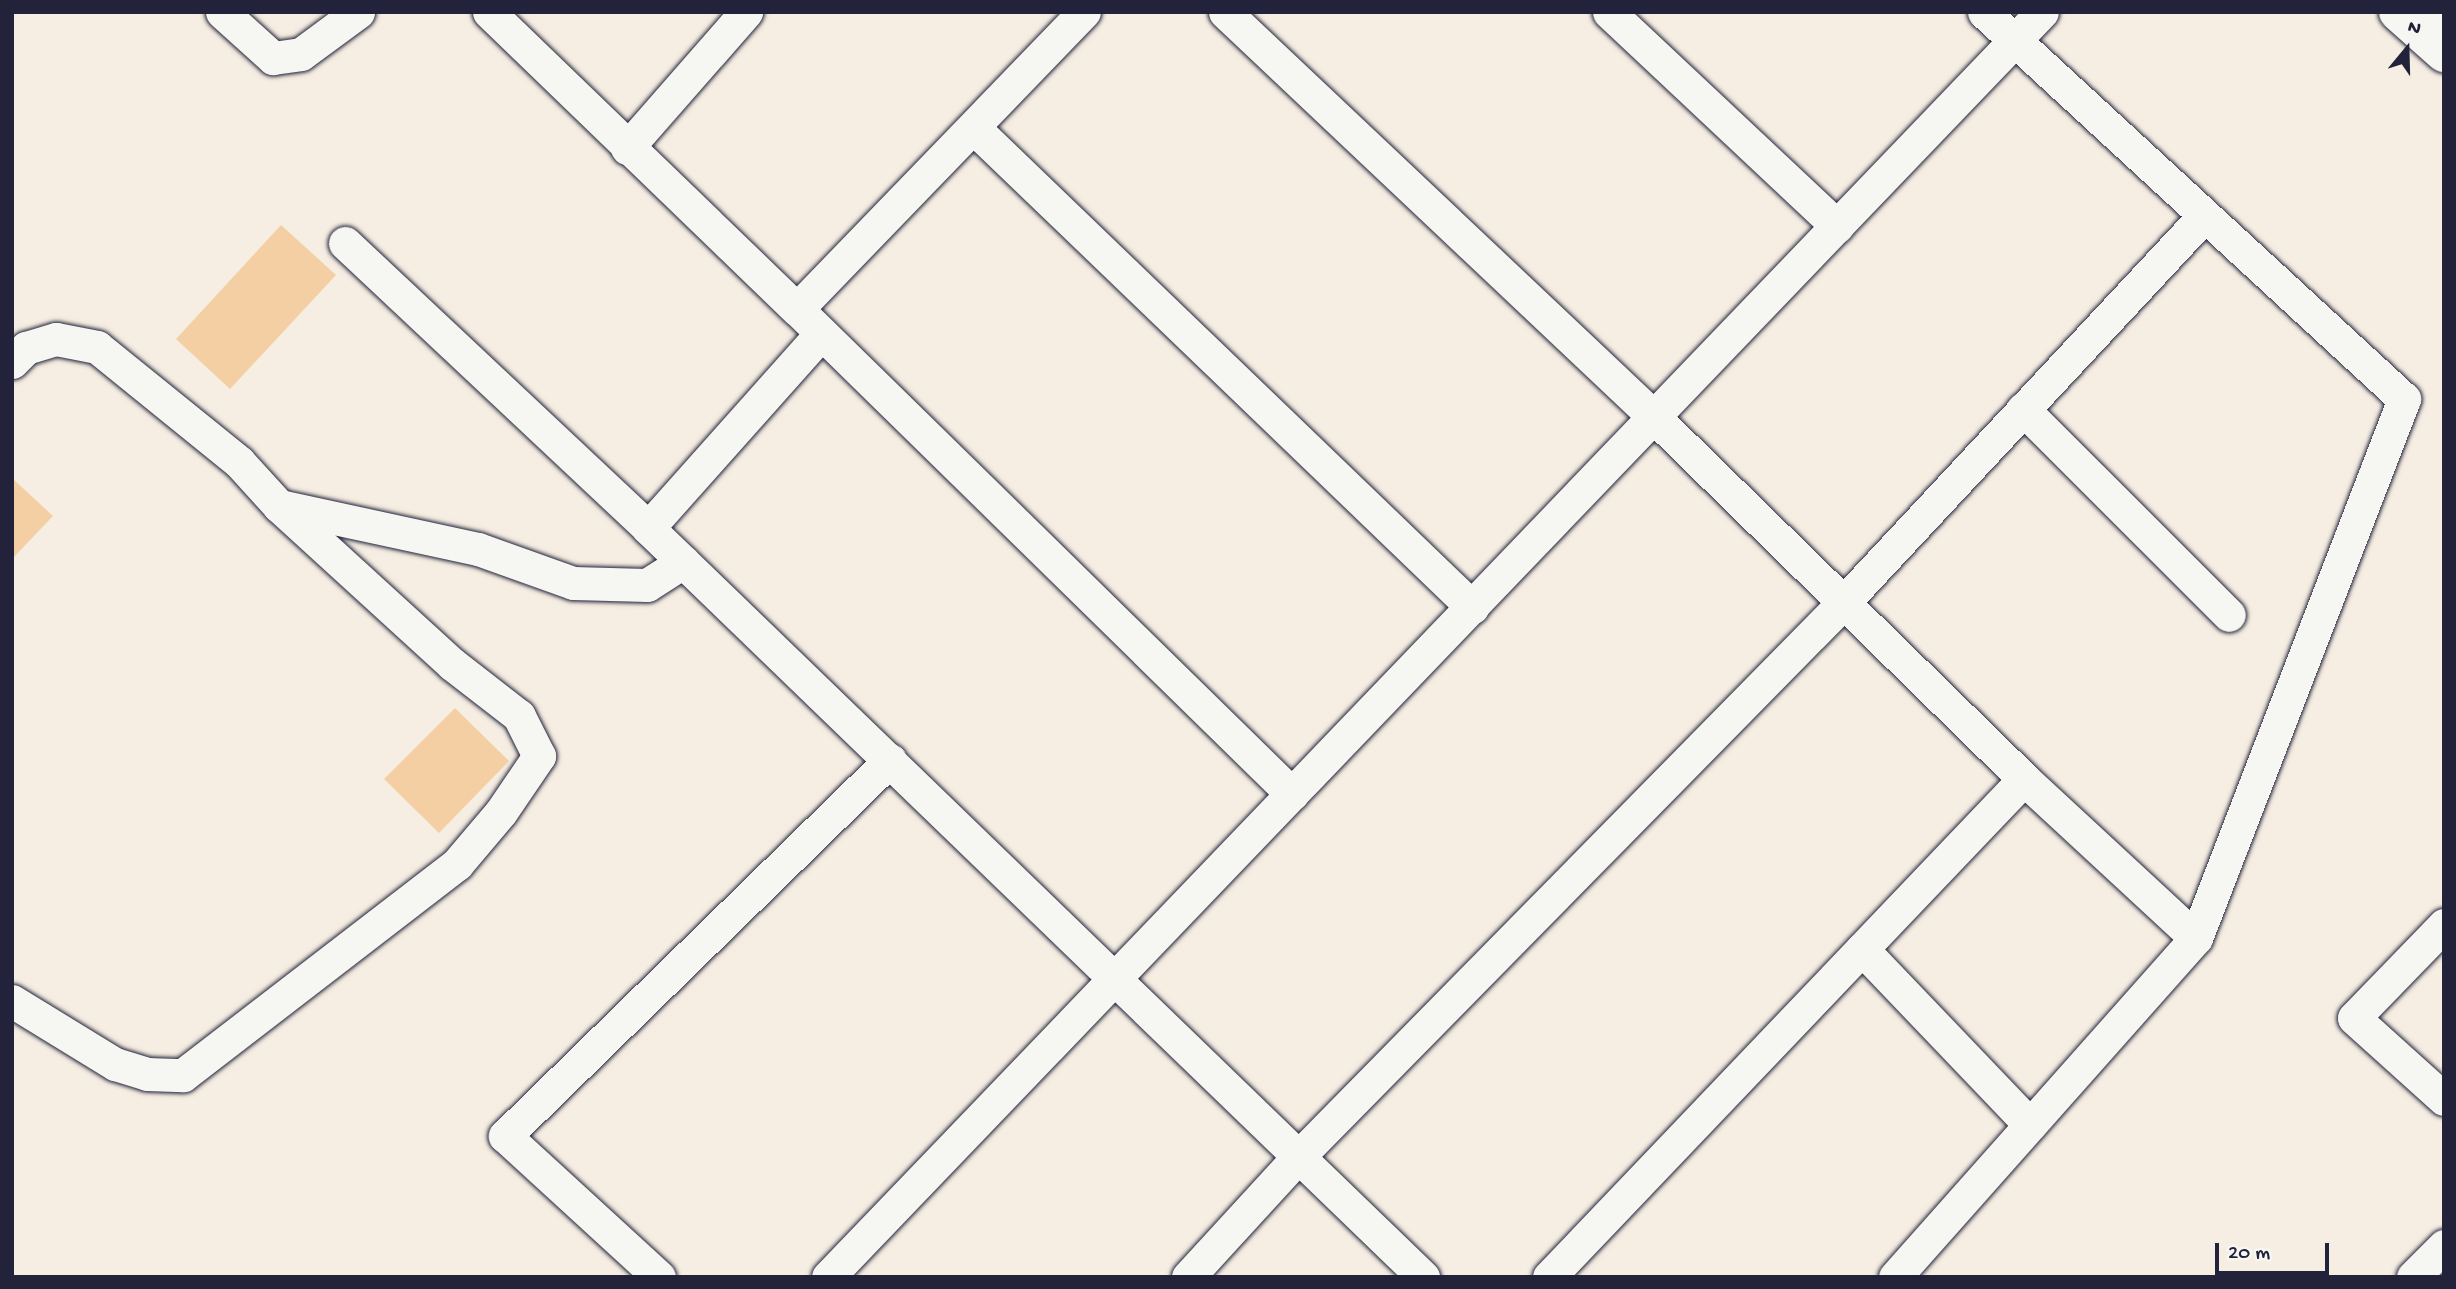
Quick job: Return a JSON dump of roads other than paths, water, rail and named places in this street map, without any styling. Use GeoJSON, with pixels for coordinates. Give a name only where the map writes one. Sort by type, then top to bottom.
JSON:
{"type":"FeatureCollection","features":[{"type":"Feature","properties":{"kind":"street"},"geometry":{"type":"LineString","coordinates":[[222,12],[273,58],[301,54],[358,12]]}},
{"type":"Feature","properties":{"kind":"street"},"geometry":{"type":"LineString","coordinates":[[489,12],[541,58],[627,148],[797,309],[820,335],[1292,794]]}},
{"type":"Feature","properties":{"kind":"street"},"geometry":{"type":"LineString","coordinates":[[627,148],[746,12]]}},
{"type":"Feature","properties":{"kind":"street"},"geometry":{"type":"LineString","coordinates":[[797,309],[916,183],[975,129],[1084,12]]}},
{"type":"Feature","properties":{"kind":"street"},"geometry":{"type":"LineString","coordinates":[[1225,12],[1654,417],[2024,779],[2196,938]]}},
{"type":"Feature","properties":{"kind":"street"},"geometry":{"type":"LineString","coordinates":[[1609,12],[1837,226]]}},
{"type":"Feature","properties":{"kind":"street"},"geometry":{"type":"LineString","coordinates":[[1895,1277],[2196,938],[2404,399],[1984,12]]}},
{"type":"Feature","properties":{"kind":"street"},"geometry":{"type":"LineString","coordinates":[[828,1277],[2042,12]]}},
{"type":"Feature","properties":{"kind":"street"},"geometry":{"type":"LineString","coordinates":[[975,129],[1472,607]]}},
{"type":"Feature","properties":{"kind":"street"},"geometry":{"type":"LineString","coordinates":[[1188,1277],[1298,1157],[1843,603],[2204,216]]}},
{"type":"Feature","properties":{"kind":"street"},"geometry":{"type":"LineString","coordinates":[[345,243],[684,562],[1423,1277]]}},
{"type":"Feature","properties":{"kind":"street"},"geometry":{"type":"LineString","coordinates":[[648,528],[820,335]]}},
{"type":"Feature","properties":{"kind":"street"},"geometry":{"type":"LineString","coordinates":[[12,362],[26,348],[56,339],[97,347],[239,462],[279,506],[452,664],[519,716],[539,756],[501,812],[457,864],[183,1075],[146,1074],[115,1064],[12,1001]]}},
{"type":"Feature","properties":{"kind":"street"},"geometry":{"type":"LineString","coordinates":[[2023,410],[2228,615]]}},
{"type":"Feature","properties":{"kind":"street"},"geometry":{"type":"LineString","coordinates":[[279,506],[478,549],[573,583],[647,585],[684,562]]}},
{"type":"Feature","properties":{"kind":"street"},"geometry":{"type":"LineString","coordinates":[[659,1277],[505,1136],[890,760]]}},
{"type":"Feature","properties":{"kind":"street"},"geometry":{"type":"LineString","coordinates":[[1549,1277],[2024,779]]}},
{"type":"Feature","properties":{"kind":"street"},"geometry":{"type":"LineString","coordinates":[[2444,925],[2354,1018],[2444,1099]]}},
{"type":"Feature","properties":{"kind":"street"},"geometry":{"type":"LineString","coordinates":[[1862,949],[2030,1125]]}},
{"type":"Feature","properties":{"kind":"street"},"geometry":{"type":"LineString","coordinates":[[2413,1277],[2444,1246]]}}]}
